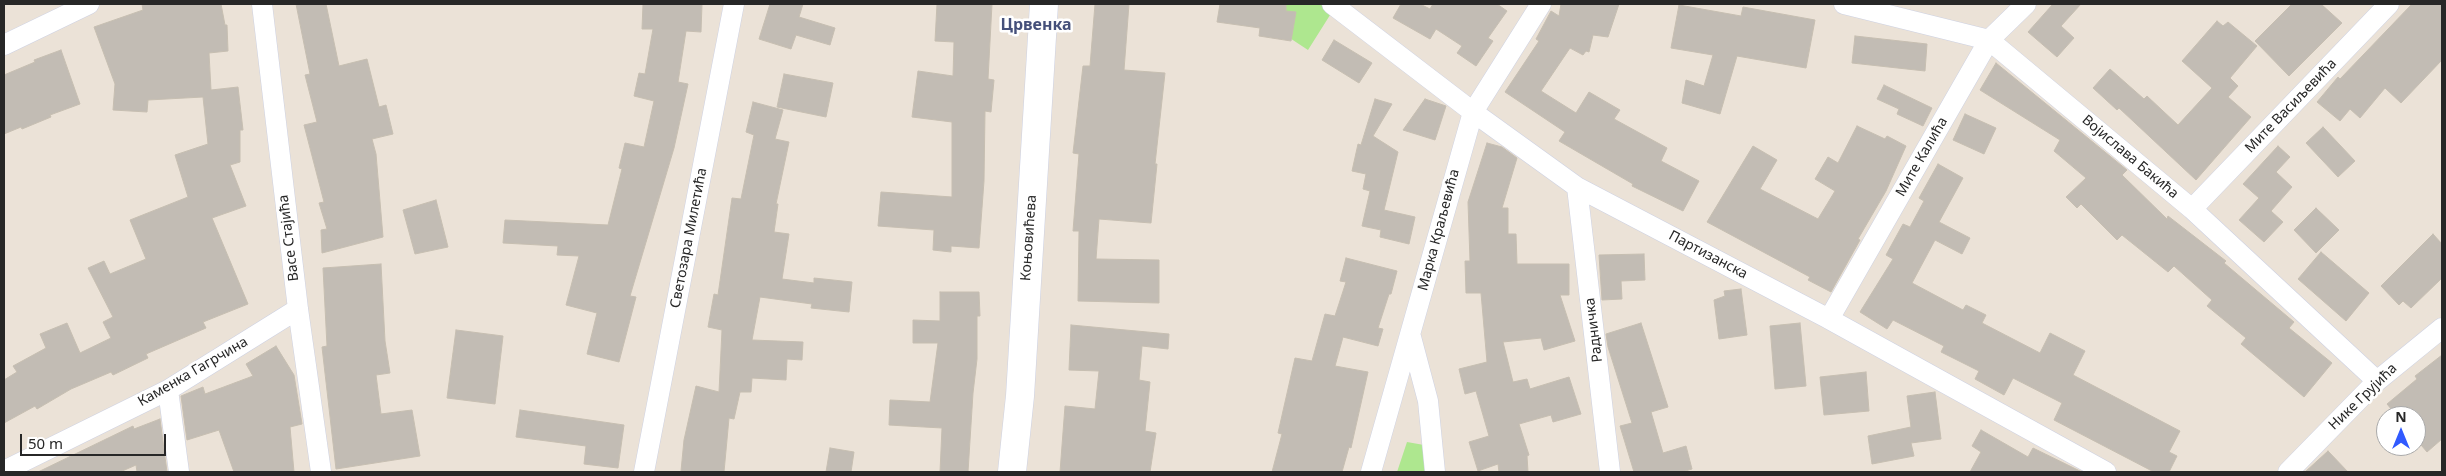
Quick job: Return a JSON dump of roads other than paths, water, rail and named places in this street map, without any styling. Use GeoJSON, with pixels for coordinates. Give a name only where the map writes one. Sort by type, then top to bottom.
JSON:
{"type":"FeatureCollection","features":[{"type":"Feature","properties":{"kind":"main road","name":"Коњовићева"},"geometry":{"type":"LineString","coordinates":[[1012,472],[1020,396],[1044,4]]}},
{"type":"Feature","properties":{"kind":"street"},"geometry":{"type":"LineString","coordinates":[[4,45],[89,4]]}},
{"type":"Feature","properties":{"kind":"street","name":"Васе Стајића"},"geometry":{"type":"LineString","coordinates":[[262,4],[298,309],[321,472]]}},
{"type":"Feature","properties":{"kind":"street","name":"Светозара Милетића"},"geometry":{"type":"LineString","coordinates":[[644,472],[734,4]]}},
{"type":"Feature","properties":{"kind":"street","name":"Партизанска"},"geometry":{"type":"LineString","coordinates":[[1332,4],[1473,112],[1577,187],[1829,319],[2106,472]]}},
{"type":"Feature","properties":{"kind":"street","name":"Марка Краљевића"},"geometry":{"type":"LineString","coordinates":[[1371,472],[1473,112],[1542,4]]}},
{"type":"Feature","properties":{"kind":"street","name":"Војислава Бакића"},"geometry":{"type":"LineString","coordinates":[[1844,4],[1989,40],[2192,209],[2377,381]]}},
{"type":"Feature","properties":{"kind":"street","name":"Мите Калића"},"geometry":{"type":"LineString","coordinates":[[1829,319],[1989,40],[2026,4]]}},
{"type":"Feature","properties":{"kind":"street","name":"Мите Васиљевића"},"geometry":{"type":"LineString","coordinates":[[2192,209],[2389,4]]}},
{"type":"Feature","properties":{"kind":"street","name":"Радничка"},"geometry":{"type":"LineString","coordinates":[[1577,187],[1610,472]]}},
{"type":"Feature","properties":{"kind":"street","name":"Каменка Гагрчина"},"geometry":{"type":"LineString","coordinates":[[4,470],[168,390],[298,309]]}},
{"type":"Feature","properties":{"kind":"street","name":"Нике Грујића"},"geometry":{"type":"LineString","coordinates":[[2288,472],[2377,381],[2442,328]]}},
{"type":"Feature","properties":{"kind":"street"},"geometry":{"type":"LineString","coordinates":[[1411,335],[1428,402],[1435,472]]}},
{"type":"Feature","properties":{"kind":"street"},"geometry":{"type":"LineString","coordinates":[[168,390],[179,472]]}},
{"type":"Feature","properties":{"kind":"district","name":"Црвенка"},"geometry":{"type":"Point","coordinates":[1036,25]}}]}
